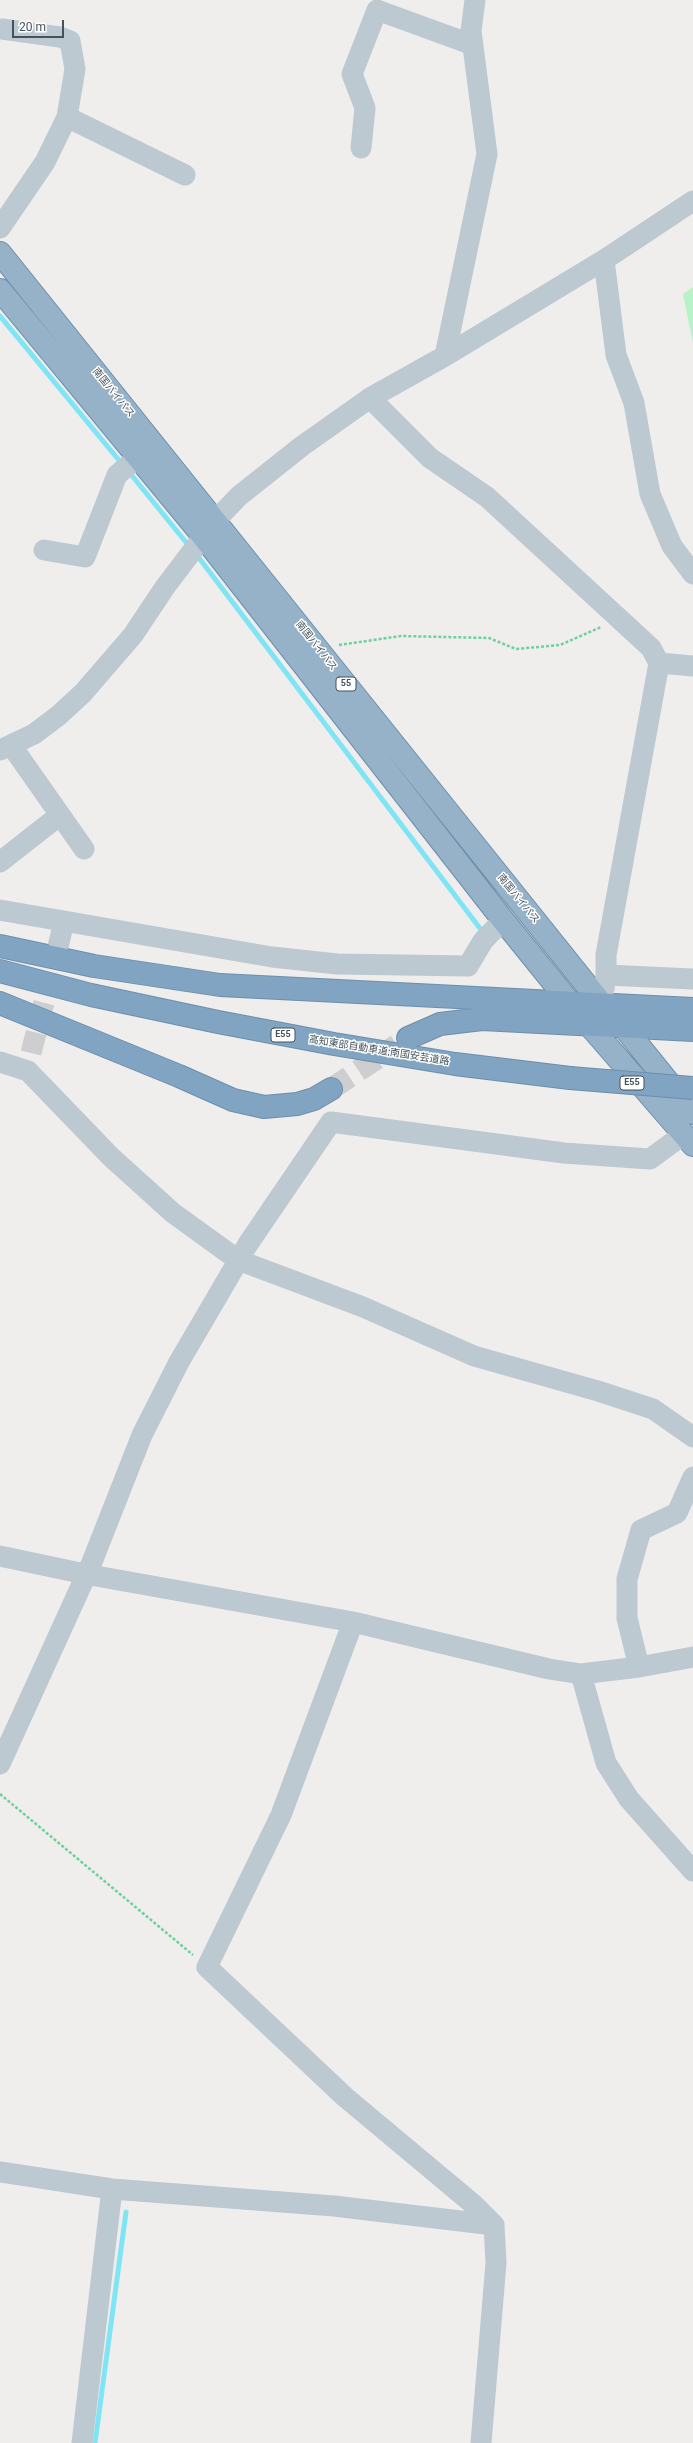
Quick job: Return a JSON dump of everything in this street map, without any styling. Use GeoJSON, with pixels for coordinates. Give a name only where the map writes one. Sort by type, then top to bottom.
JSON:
{"type":"FeatureCollection","features":[{"type":"Feature","properties":{"kind":"highway","name":"南国バイパス"},"geometry":{"type":"LineString","coordinates":[[0,253],[201,539],[317,648],[602,1003],[623,1026],[693,1113]]}},
{"type":"Feature","properties":{"kind":"highway","name":"南国バイパス"},"geometry":{"type":"LineString","coordinates":[[0,290],[138,458],[570,1003],[591,1024],[688,1140]]}},
{"type":"Feature","properties":{"kind":"highway"},"geometry":{"type":"LineString","coordinates":[[0,946],[94,966],[220,985],[570,1003],[602,1003],[693,1009]]}},
{"type":"Feature","properties":{"kind":"highway","name":"高知東部自動車道;南国安芸道路"},"geometry":{"type":"LineString","coordinates":[[0,971],[91,995],[218,1022],[455,1064],[570,1078],[693,1088]]}},
{"type":"Feature","properties":{"kind":"highway"},"geometry":{"type":"LineString","coordinates":[[0,1003],[179,1076],[233,1100],[264,1107],[297,1104],[314,1099],[331,1089]]}},
{"type":"Feature","properties":{"kind":"highway"},"geometry":{"type":"LineString","coordinates":[[408,1038],[440,1024],[461,1020],[482,1019],[693,1030]]}},
{"type":"Feature","properties":{"kind":"street"},"geometry":{"type":"LineString","coordinates":[[445,356],[486,154],[471,31],[475,0]]}},
{"type":"Feature","properties":{"kind":"street"},"geometry":{"type":"LineString","coordinates":[[361,148],[365,108],[352,74],[376,10],[473,45]]}},
{"type":"Feature","properties":{"kind":"street"},"geometry":{"type":"LineString","coordinates":[[0,228],[45,162],[67,117],[75,69],[70,41],[60,37],[2,29]]}},
{"type":"Feature","properties":{"kind":"street"},"geometry":{"type":"LineString","coordinates":[[67,117],[185,175]]}},
{"type":"Feature","properties":{"kind":"street"},"geometry":{"type":"LineString","coordinates":[[84,849],[60,815],[5,748],[34,734],[58,716],[83,693],[133,635],[201,539],[239,496],[302,446],[370,398],[445,356],[604,260],[693,201]]}},
{"type":"Feature","properties":{"kind":"street"},"geometry":{"type":"LineString","coordinates":[[604,260],[618,365],[634,403],[650,494],[672,546],[693,574]]}},
{"type":"Feature","properties":{"kind":"street"},"geometry":{"type":"LineString","coordinates":[[370,398],[430,458],[487,497],[651,648],[660,663],[606,955],[606,975],[602,1003]]}},
{"type":"Feature","properties":{"kind":"street"},"geometry":{"type":"LineString","coordinates":[[44,550],[85,557],[117,475],[138,458]]}},
{"type":"Feature","properties":{"kind":"street"},"geometry":{"type":"LineString","coordinates":[[660,663],[693,666]]}},
{"type":"Feature","properties":{"kind":"street"},"geometry":{"type":"LineString","coordinates":[[0,862],[60,815]]}},
{"type":"Feature","properties":{"kind":"street"},"geometry":{"type":"LineString","coordinates":[[0,910],[272,957],[337,964],[468,966],[483,941],[503,920]]}},
{"type":"Feature","properties":{"kind":"street"},"geometry":{"type":"LineString","coordinates":[[59,943],[64,921]]}},
{"type":"Feature","properties":{"kind":"street"},"geometry":{"type":"LineString","coordinates":[[606,975],[693,979]]}},
{"type":"Feature","properties":{"kind":"street"},"geometry":{"type":"LineString","coordinates":[[0,1062],[30,1062],[111,1158],[173,1213],[238,1260],[363,1307],[474,1356],[598,1391],[653,1410],[693,1437]]}},
{"type":"Feature","properties":{"kind":"street"},"geometry":{"type":"LineString","coordinates":[[0,1764],[85,1574],[92,1562],[142,1435],[178,1362],[238,1260],[331,1122],[564,1153],[650,1159],[688,1140]]}},
{"type":"Feature","properties":{"kind":"street"},"geometry":{"type":"LineString","coordinates":[[639,1667],[627,1618],[627,1579],[641,1530],[677,1513],[693,1477]]}},
{"type":"Feature","properties":{"kind":"street"},"geometry":{"type":"LineString","coordinates":[[0,1556],[85,1574],[353,1622],[549,1669],[581,1674],[639,1667],[693,1657]]}},
{"type":"Feature","properties":{"kind":"street"},"geometry":{"type":"LineString","coordinates":[[353,1622],[281,1814],[207,1967],[345,2097],[473,2204],[494,2225],[496,2263],[481,2443]]}},
{"type":"Feature","properties":{"kind":"street"},"geometry":{"type":"LineString","coordinates":[[581,1674],[606,1764],[629,1799],[693,1871]]}},
{"type":"Feature","properties":{"kind":"street"},"geometry":{"type":"LineString","coordinates":[[0,2172],[112,2189],[334,2206],[494,2225]]}},
{"type":"Feature","properties":{"kind":"street"},"geometry":{"type":"LineString","coordinates":[[82,2443],[112,2189]]}},
{"type":"Feature","properties":{"kind":"path"},"geometry":{"type":"LineString","coordinates":[[317,648],[401,636],[489,638],[516,649],[560,645],[619,619]]}},
{"type":"Feature","properties":{"kind":"path"},"geometry":{"type":"LineString","coordinates":[[0,1794],[207,1967]]}},
{"type":"Feature","properties":{"kind":"green space"},"geometry":{"type":"Polygon","coordinates":[[[693,287],[693,343],[683,294],[693,287]]]}},
{"type":"Feature","properties":{"kind":"waterway"},"geometry":{"type":"LineString","coordinates":[[0,316],[122,464]]}},
{"type":"Feature","properties":{"kind":"waterway"},"geometry":{"type":"LineString","coordinates":[[129,472],[189,546]]}},
{"type":"Feature","properties":{"kind":"waterway"},"geometry":{"type":"LineString","coordinates":[[196,554],[482,931]]}},
{"type":"Feature","properties":{"kind":"waterway"},"geometry":{"type":"LineString","coordinates":[[95,2443],[126,2212]]}},
{"type":"Feature","properties":{"kind":"tunnel"},"geometry":{"type":"LineString","coordinates":[[31,1053],[59,943]]}},
{"type":"Feature","properties":{"kind":"tunnel"},"geometry":{"type":"LineString","coordinates":[[331,1089],[397,1045]]}}]}
